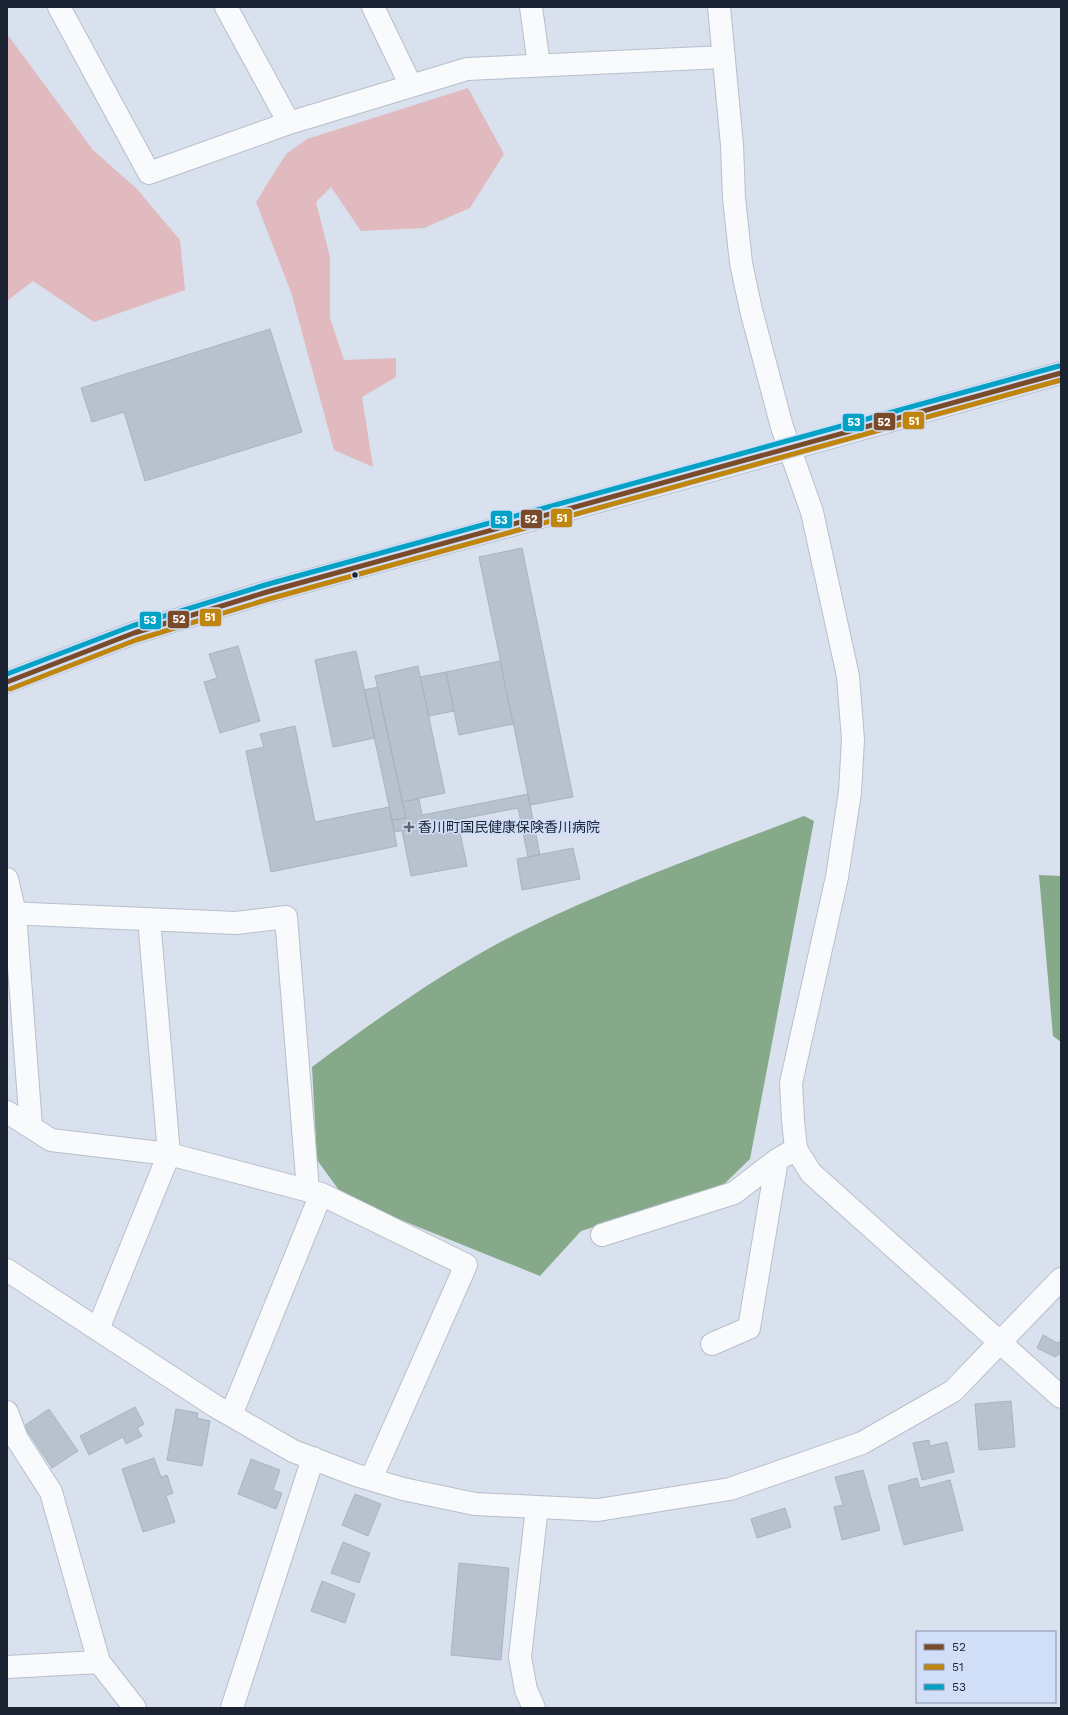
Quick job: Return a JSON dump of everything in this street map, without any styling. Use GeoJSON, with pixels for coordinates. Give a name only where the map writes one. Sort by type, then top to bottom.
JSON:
{"type":"FeatureCollection","features":[{"type":"Feature","properties":{"kind":"street"},"geometry":{"type":"LineString","coordinates":[[59,7],[149,173],[288,123],[467,69],[724,57]]}},
{"type":"Feature","properties":{"kind":"street"},"geometry":{"type":"LineString","coordinates":[[226,7],[288,123]]}},
{"type":"Feature","properties":{"kind":"street"},"geometry":{"type":"LineString","coordinates":[[373,7],[411,86]]}},
{"type":"Feature","properties":{"kind":"street"},"geometry":{"type":"LineString","coordinates":[[531,7],[539,65]]}},
{"type":"Feature","properties":{"kind":"street"},"geometry":{"type":"LineString","coordinates":[[719,7],[741,263],[751,310],[789,449],[812,512],[846,669],[853,740],[850,792],[837,877],[791,1084],[792,1120],[796,1149],[811,1173],[1061,1396]]}},
{"type":"Feature","properties":{"kind":"street"},"geometry":{"type":"LineString","coordinates":[[7,682],[134,633],[267,592],[789,449],[1061,372]]}},
{"type":"Feature","properties":{"kind":"street"},"geometry":{"type":"LineString","coordinates":[[7,879],[31,1127]]}},
{"type":"Feature","properties":{"kind":"street"},"geometry":{"type":"LineString","coordinates":[[11,913],[236,922],[286,917],[315,1192],[231,1415]]}},
{"type":"Feature","properties":{"kind":"street"},"geometry":{"type":"LineString","coordinates":[[98,1329],[169,1154],[149,919]]}},
{"type":"Feature","properties":{"kind":"street"},"geometry":{"type":"LineString","coordinates":[[7,1112],[50,1140],[169,1154],[315,1192],[466,1264],[371,1479]]}},
{"type":"Feature","properties":{"kind":"street"},"geometry":{"type":"LineString","coordinates":[[602,1235],[734,1193],[777,1160],[796,1149]]}},
{"type":"Feature","properties":{"kind":"street"},"geometry":{"type":"LineString","coordinates":[[712,1344],[749,1328],[777,1160]]}},
{"type":"Feature","properties":{"kind":"street"},"geometry":{"type":"LineString","coordinates":[[7,1270],[215,1406],[293,1451],[403,1489],[475,1504],[598,1510],[730,1489],[862,1443],[953,1391],[1061,1279]]}},
{"type":"Feature","properties":{"kind":"street"},"geometry":{"type":"LineString","coordinates":[[7,1412],[17,1439],[51,1492],[99,1662],[135,1708]]}},
{"type":"Feature","properties":{"kind":"street"},"geometry":{"type":"LineString","coordinates":[[232,1708],[313,1458]]}},
{"type":"Feature","properties":{"kind":"street"},"geometry":{"type":"LineString","coordinates":[[534,1708],[526,1690],[520,1657],[537,1507]]}},
{"type":"Feature","properties":{"kind":"street"},"geometry":{"type":"LineString","coordinates":[[7,1667],[99,1662]]}},
{"type":"Feature","properties":{"kind":"shaded area"},"geometry":{"type":"Polygon","coordinates":[[[7,34],[93,150],[137,189],[180,240],[185,290],[94,322],[33,281],[7,301],[7,34]]]}},
{"type":"Feature","properties":{"kind":"shaded area"},"geometry":{"type":"Polygon","coordinates":[[[468,88],[504,154],[470,208],[424,228],[361,231],[331,187],[316,202],[330,257],[330,318],[344,360],[396,358],[396,377],[362,397],[373,467],[334,450],[291,292],[256,202],[286,154],[307,139],[468,88]]]}},
{"type":"Feature","properties":{"kind":"shaded area"},"geometry":{"type":"Polygon","coordinates":[[[804,816],[814,821],[750,1159],[720,1188],[581,1231],[540,1276],[344,1197],[317,1160],[312,1067],[387,1013],[438,979],[491,947],[518,933],[553,916],[624,886],[804,816]]]}},
{"type":"Feature","properties":{"kind":"shaded area"},"geometry":{"type":"Polygon","coordinates":[[[1039,875],[1061,876],[1061,1042],[1053,1036],[1039,875]]]}},
{"type":"Feature","properties":{"kind":"building"},"geometry":{"type":"Polygon","coordinates":[[[270,329],[302,432],[145,481],[124,412],[92,422],[81,388],[270,329]]]}},
{"type":"Feature","properties":{"kind":"building"},"geometry":{"type":"Polygon","coordinates":[[[522,548],[573,797],[530,805],[479,557],[522,548]]]}},
{"type":"Feature","properties":{"kind":"building"},"geometry":{"type":"Polygon","coordinates":[[[238,646],[260,721],[220,733],[204,682],[217,678],[209,654],[238,646]]]}},
{"type":"Feature","properties":{"kind":"building"},"geometry":{"type":"Polygon","coordinates":[[[356,651],[375,738],[333,747],[315,660],[356,651]]]}},
{"type":"Feature","properties":{"kind":"building"},"geometry":{"type":"Polygon","coordinates":[[[500,661],[513,724],[459,735],[446,672],[500,661]]]}},
{"type":"Feature","properties":{"kind":"building"},"geometry":{"type":"Polygon","coordinates":[[[418,666],[445,793],[402,802],[375,676],[418,666]]]}},
{"type":"Feature","properties":{"kind":"building"},"geometry":{"type":"Polygon","coordinates":[[[446,672],[454,711],[429,716],[420,677],[446,672]]]}},
{"type":"Feature","properties":{"kind":"building"},"geometry":{"type":"Polygon","coordinates":[[[378,687],[406,818],[392,820],[364,690],[378,687]]]}},
{"type":"Feature","properties":{"kind":"building"},"geometry":{"type":"Polygon","coordinates":[[[295,726],[315,822],[389,807],[397,846],[271,872],[246,751],[264,747],[260,734],[295,726]]]}},
{"type":"Feature","properties":{"kind":"building"},"geometry":{"type":"Polygon","coordinates":[[[528,794],[540,855],[528,857],[518,808],[395,832],[392,820],[406,818],[402,802],[419,799],[422,815],[528,794]]]}},
{"type":"Feature","properties":{"kind":"building"},"geometry":{"type":"Polygon","coordinates":[[[430,825],[432,833],[459,828],[467,866],[411,876],[402,831],[430,825]]]}},
{"type":"Feature","properties":{"kind":"building"},"geometry":{"type":"Polygon","coordinates":[[[573,848],[580,879],[522,890],[517,859],[573,848]]]}},
{"type":"Feature","properties":{"kind":"building"},"geometry":{"type":"Polygon","coordinates":[[[1043,1335],[1057,1343],[1061,1341],[1061,1353],[1055,1357],[1037,1348],[1043,1335]]]}},
{"type":"Feature","properties":{"kind":"building"},"geometry":{"type":"Polygon","coordinates":[[[1011,1401],[1015,1447],[979,1450],[975,1404],[1011,1401]]]}},
{"type":"Feature","properties":{"kind":"building"},"geometry":{"type":"Polygon","coordinates":[[[135,1407],[144,1424],[137,1428],[142,1436],[126,1444],[123,1437],[89,1455],[80,1436],[135,1407]]]}},
{"type":"Feature","properties":{"kind":"building"},"geometry":{"type":"Polygon","coordinates":[[[49,1409],[78,1451],[52,1468],[24,1426],[49,1409]]]}},
{"type":"Feature","properties":{"kind":"building"},"geometry":{"type":"Polygon","coordinates":[[[176,1409],[198,1413],[197,1418],[210,1421],[202,1466],[167,1460],[176,1409]]]}},
{"type":"Feature","properties":{"kind":"building"},"geometry":{"type":"Polygon","coordinates":[[[929,1440],[930,1446],[947,1442],[954,1472],[922,1480],[913,1443],[929,1440]]]}},
{"type":"Feature","properties":{"kind":"building"},"geometry":{"type":"Polygon","coordinates":[[[154,1458],[161,1477],[167,1475],[173,1493],[166,1496],[175,1522],[143,1532],[122,1469],[154,1458]]]}},
{"type":"Feature","properties":{"kind":"building"},"geometry":{"type":"Polygon","coordinates":[[[251,1459],[280,1470],[273,1490],[282,1493],[276,1509],[238,1494],[251,1459]]]}},
{"type":"Feature","properties":{"kind":"building"},"geometry":{"type":"Polygon","coordinates":[[[863,1470],[880,1530],[842,1540],[834,1507],[843,1505],[835,1477],[863,1470]]]}},
{"type":"Feature","properties":{"kind":"building"},"geometry":{"type":"Polygon","coordinates":[[[917,1478],[920,1488],[950,1480],[963,1530],[904,1545],[888,1486],[917,1478]]]}},
{"type":"Feature","properties":{"kind":"building"},"geometry":{"type":"Polygon","coordinates":[[[355,1494],[381,1504],[368,1536],[342,1525],[355,1494]]]}},
{"type":"Feature","properties":{"kind":"building"},"geometry":{"type":"Polygon","coordinates":[[[785,1508],[791,1527],[757,1538],[751,1519],[785,1508]]]}},
{"type":"Feature","properties":{"kind":"building"},"geometry":{"type":"Polygon","coordinates":[[[343,1542],[370,1553],[359,1583],[331,1573],[343,1542]]]}},
{"type":"Feature","properties":{"kind":"building"},"geometry":{"type":"Polygon","coordinates":[[[459,1563],[509,1568],[501,1660],[451,1655],[459,1563]]]}},
{"type":"Feature","properties":{"kind":"building"},"geometry":{"type":"Polygon","coordinates":[[[322,1581],[355,1594],[345,1623],[311,1611],[322,1581]]]}},
{"type":"Feature","properties":{"kind":"transit line","name":"53"},"geometry":{"type":"LineString","coordinates":[[7,674],[132,626],[265,585],[1059,366]]}},
{"type":"Feature","properties":{"kind":"transit line","name":"52"},"geometry":{"type":"LineString","coordinates":[[7,682],[134,633],[267,592],[1061,373]]}},
{"type":"Feature","properties":{"kind":"transit line","name":"51"},"geometry":{"type":"LineString","coordinates":[[10,689],[136,640],[269,599],[1061,380]]}},
{"type":"Feature","properties":{"kind":"place","name":"香川町国民健康保険香川病院"},"geometry":{"type":"Point","coordinates":[409,827]}}]}
